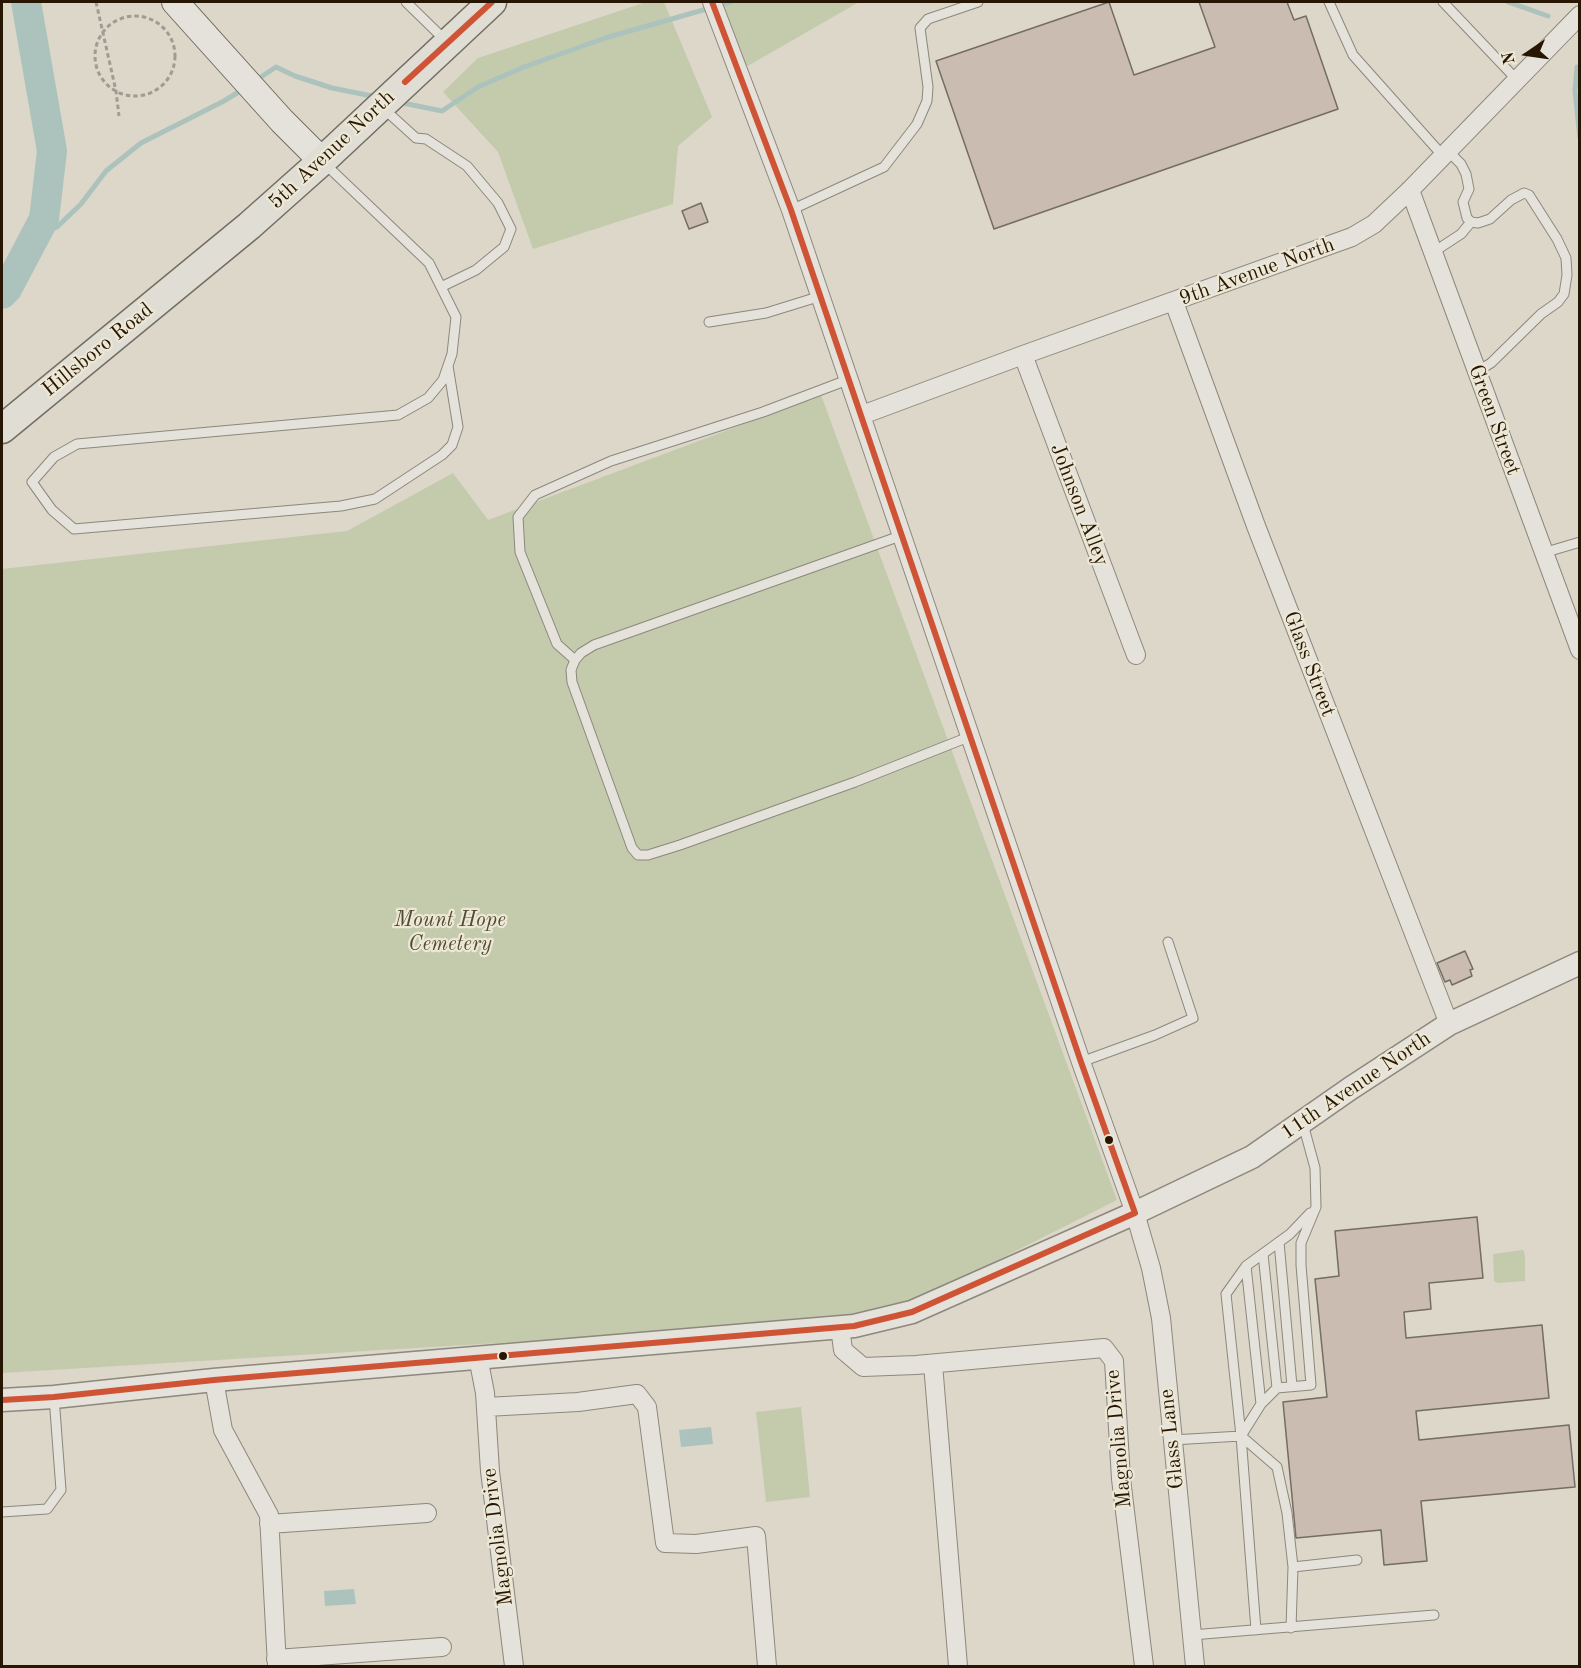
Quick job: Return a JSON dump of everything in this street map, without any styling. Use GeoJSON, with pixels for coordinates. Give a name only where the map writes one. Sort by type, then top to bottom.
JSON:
{"type":"FeatureCollection","features":[{"type":"Feature","properties":{"kind":"main road"},"geometry":{"type":"LineString","coordinates":[[175,2],[282,121],[322,161]]}},
{"type":"Feature","properties":{"kind":"main road","name":"5th Avenue North"},"geometry":{"type":"LineString","coordinates":[[195,271],[322,161],[492,2]]}},
{"type":"Feature","properties":{"kind":"main road","name":"Hillsboro Road"},"geometry":{"type":"LineString","coordinates":[[2,429],[195,271]]}},
{"type":"Feature","properties":{"kind":"street","name":"Glass Lane"},"geometry":{"type":"LineString","coordinates":[[712,2],[791,210],[850,379],[1081,1062],[1135,1213],[1151,1268],[1161,1318],[1195,1666]]}},
{"type":"Feature","properties":{"kind":"street","name":"9th Avenue North"},"geometry":{"type":"LineString","coordinates":[[862,415],[1352,237],[1374,224],[1410,190],[1580,15]]}},
{"type":"Feature","properties":{"kind":"street","name":"Green Street"},"geometry":{"type":"LineString","coordinates":[[1410,190],[1543,553],[1575,625],[1580,650]]}},
{"type":"Feature","properties":{"kind":"street","name":"Glass Street"},"geometry":{"type":"LineString","coordinates":[[1174,302],[1256,526],[1449,1024]]}},
{"type":"Feature","properties":{"kind":"street","name":"Johnson Alley"},"geometry":{"type":"LineString","coordinates":[[1023,355],[1136,655]]}},
{"type":"Feature","properties":{"kind":"street","name":"11th Avenue North"},"geometry":{"type":"LineString","coordinates":[[1135,1213],[1252,1156],[1449,1024],[1579,964]]}},
{"type":"Feature","properties":{"kind":"street"},"geometry":{"type":"LineString","coordinates":[[2,1400],[854,1326],[912,1312],[1135,1213]]}},
{"type":"Feature","properties":{"kind":"street","name":"Magnolia Drive"},"geometry":{"type":"LineString","coordinates":[[840,1327],[843,1350],[863,1367],[933,1364],[1104,1348],[1114,1361],[1121,1479],[1143,1666]]}},
{"type":"Feature","properties":{"kind":"street","name":"Magnolia Drive"},"geometry":{"type":"LineString","coordinates":[[478,1357],[486,1407],[490,1471],[514,1666]]}},
{"type":"Feature","properties":{"kind":"street"},"geometry":{"type":"LineString","coordinates":[[933,1364],[958,1666]]}},
{"type":"Feature","properties":{"kind":"street"},"geometry":{"type":"LineString","coordinates":[[214,1380],[223,1430],[269,1515],[276,1663],[442,1647]]}},
{"type":"Feature","properties":{"kind":"street"},"geometry":{"type":"LineString","coordinates":[[486,1407],[579,1401],[637,1394],[647,1407],[665,1543],[696,1544],[756,1536],[767,1666]]}},
{"type":"Feature","properties":{"kind":"street"},"geometry":{"type":"LineString","coordinates":[[269,1524],[427,1513]]}},
{"type":"Feature","properties":{"kind":"lane"},"geometry":{"type":"LineString","coordinates":[[405,2],[448,42]]}},
{"type":"Feature","properties":{"kind":"lane"},"geometry":{"type":"LineString","coordinates":[[791,210],[884,167],[917,124],[927,101],[928,87],[920,28],[928,19],[978,2]]}},
{"type":"Feature","properties":{"kind":"lane"},"geometry":{"type":"LineString","coordinates":[[1329,2],[1353,55],[1445,153],[1461,164],[1469,189],[1463,202],[1467,218],[1471,222],[1478,223],[1490,219],[1510,200],[1524,193],[1529,195],[1557,239],[1566,258],[1567,275],[1564,294],[1558,302],[1540,314],[1491,363],[1476,372]]}},
{"type":"Feature","properties":{"kind":"lane"},"geometry":{"type":"LineString","coordinates":[[1443,2],[1517,80]]}},
{"type":"Feature","properties":{"kind":"lane"},"geometry":{"type":"LineString","coordinates":[[380,106],[416,138],[426,139],[467,166],[498,203],[511,229],[504,247],[476,270],[441,286]]}},
{"type":"Feature","properties":{"kind":"lane"},"geometry":{"type":"LineString","coordinates":[[322,161],[429,263],[456,317],[452,354],[448,366],[443,380],[428,398],[399,415],[77,444],[54,457],[32,482],[52,510],[74,529],[341,506],[375,499],[442,455],[452,445],[458,427],[448,366]]}},
{"type":"Feature","properties":{"kind":"lane"},"geometry":{"type":"LineString","coordinates":[[1432,253],[1461,234],[1471,222]]}},
{"type":"Feature","properties":{"kind":"lane"},"geometry":{"type":"LineString","coordinates":[[709,322],[766,313],[821,296]]}},
{"type":"Feature","properties":{"kind":"lane"},"geometry":{"type":"LineString","coordinates":[[574,660],[556,644],[520,552],[518,517],[535,495],[611,461],[763,412],[850,379]]}},
{"type":"Feature","properties":{"kind":"lane"},"geometry":{"type":"LineString","coordinates":[[903,535],[594,645],[574,660],[571,670],[572,682],[632,848],[638,855],[657,853],[680,846],[855,782],[971,736]]}},
{"type":"Feature","properties":{"kind":"lane"},"geometry":{"type":"LineString","coordinates":[[1543,553],[1580,542]]}},
{"type":"Feature","properties":{"kind":"lane"},"geometry":{"type":"LineString","coordinates":[[1081,1062],[1155,1035],[1192,1018],[1168,942]]}},
{"type":"Feature","properties":{"kind":"lane"},"geometry":{"type":"LineString","coordinates":[[1241,1436],[1261,1404],[1277,1388],[1311,1384],[1300,1243],[1316,1207],[1315,1168],[1302,1122]]}},
{"type":"Feature","properties":{"kind":"lane"},"geometry":{"type":"LineString","coordinates":[[1256,1630],[1241,1436],[1226,1294],[1246,1266],[1290,1234],[1316,1207]]}},
{"type":"Feature","properties":{"kind":"lane"},"geometry":{"type":"LineString","coordinates":[[1279,1242],[1292,1386]]}},
{"type":"Feature","properties":{"kind":"lane"},"geometry":{"type":"LineString","coordinates":[[1263,1254],[1277,1388]]}},
{"type":"Feature","properties":{"kind":"lane"},"geometry":{"type":"LineString","coordinates":[[1246,1266],[1261,1404]]}},
{"type":"Feature","properties":{"kind":"lane"},"geometry":{"type":"LineString","coordinates":[[2,1512],[47,1509],[61,1490],[54,1397]]}},
{"type":"Feature","properties":{"kind":"lane"},"geometry":{"type":"LineString","coordinates":[[1173,1440],[1241,1436],[1277,1467],[1287,1513],[1293,1567],[1291,1628]]}},
{"type":"Feature","properties":{"kind":"lane"},"geometry":{"type":"LineString","coordinates":[[1293,1567],[1357,1560]]}},
{"type":"Feature","properties":{"kind":"lane"},"geometry":{"type":"LineString","coordinates":[[1192,1635],[1434,1615]]}},
{"type":"Feature","properties":{"kind":"path"},"geometry":{"type":"LineString","coordinates":[[96,2],[116,91],[119,116]]}},
{"type":"Feature","properties":{"kind":"path"},"geometry":{"type":"LineString","coordinates":[[124,17],[150,18],[161,25],[169,35],[174,47],[175,60],[164,84],[154,92],[141,96],[116,91],[107,84],[100,75],[95,53],[103,32],[112,23],[124,17]]}},
{"type":"Feature","properties":{"kind":"green space"},"geometry":{"type":"Polygon","coordinates":[[[646,2],[664,2],[712,117],[678,146],[673,204],[533,249],[498,152],[443,92],[478,58],[646,2]]]}},
{"type":"Feature","properties":{"kind":"green space"},"geometry":{"type":"Polygon","coordinates":[[[723,2],[859,2],[746,67],[723,2]]]}},
{"type":"Feature","properties":{"kind":"green space","name":"Mount Hope Cemetery"},"geometry":{"type":"Polygon","coordinates":[[[821,395],[1117,1200],[879,1320],[2,1373],[2,569],[347,531],[453,473],[488,520],[821,395]]]}},
{"type":"Feature","properties":{"kind":"green space"},"geometry":{"type":"Polygon","coordinates":[[[1522,1250],[1525,1256],[1525,1281],[1498,1283],[1494,1281],[1493,1254],[1522,1250]]]}},
{"type":"Feature","properties":{"kind":"green space"},"geometry":{"type":"Polygon","coordinates":[[[801,1407],[810,1497],[766,1502],[756,1412],[801,1407]]]}},
{"type":"Feature","properties":{"kind":"water"},"geometry":{"type":"Polygon","coordinates":[[[711,1427],[713,1444],[681,1447],[679,1430],[711,1427]]]}},
{"type":"Feature","properties":{"kind":"water"},"geometry":{"type":"Polygon","coordinates":[[[354,1589],[356,1604],[325,1606],[324,1591],[354,1589]]]}},
{"type":"Feature","properties":{"kind":"building"},"geometry":{"type":"Polygon","coordinates":[[[1109,2],[1134,75],[1215,47],[1199,2],[1287,2],[1294,20],[1306,16],[1338,109],[994,229],[936,61],[1109,2]]]}},
{"type":"Feature","properties":{"kind":"building"},"geometry":{"type":"Polygon","coordinates":[[[701,203],[708,222],[689,229],[682,211],[701,203]]]}},
{"type":"Feature","properties":{"kind":"building"},"geometry":{"type":"Polygon","coordinates":[[[1465,951],[1473,969],[1470,970],[1472,976],[1452,985],[1450,980],[1445,982],[1437,963],[1465,951]]]}},
{"type":"Feature","properties":{"kind":"building"},"geometry":{"type":"Polygon","coordinates":[[[1477,1217],[1483,1278],[1429,1283],[1431,1309],[1404,1312],[1406,1338],[1542,1325],[1549,1398],[1416,1411],[1419,1440],[1569,1425],[1575,1487],[1421,1501],[1427,1561],[1384,1565],[1381,1530],[1296,1538],[1283,1402],[1327,1397],[1315,1279],[1339,1276],[1335,1231],[1477,1217]]]}},
{"type":"Feature","properties":{"kind":"waterway"},"geometry":{"type":"LineString","coordinates":[[2,294],[7,289],[44,219],[52,151],[26,2]]}},
{"type":"Feature","properties":{"kind":"waterway"},"geometry":{"type":"LineString","coordinates":[[398,102],[442,111],[478,87],[524,67],[605,38],[731,2]]}},
{"type":"Feature","properties":{"kind":"waterway"},"geometry":{"type":"LineString","coordinates":[[1508,2],[1548,16]]}},
{"type":"Feature","properties":{"kind":"waterway"},"geometry":{"type":"LineString","coordinates":[[255,81],[276,67],[332,88],[377,97]]}},
{"type":"Feature","properties":{"kind":"waterway"},"geometry":{"type":"LineString","coordinates":[[1577,67],[1575,91],[1580,138]]}},
{"type":"Feature","properties":{"kind":"waterway"},"geometry":{"type":"LineString","coordinates":[[36,235],[57,227],[81,204],[106,171],[141,143],[245,88]]}},
{"type":"Feature","properties":{"kind":"transit line"},"geometry":{"type":"LineString","coordinates":[[405,82],[492,2]]}},
{"type":"Feature","properties":{"kind":"transit line"},"geometry":{"type":"LineString","coordinates":[[712,2],[791,210],[1081,1062],[1135,1213]]}},
{"type":"Feature","properties":{"kind":"transit line"},"geometry":{"type":"LineString","coordinates":[[2,1400],[854,1326],[912,1312],[1135,1213]]}}]}
